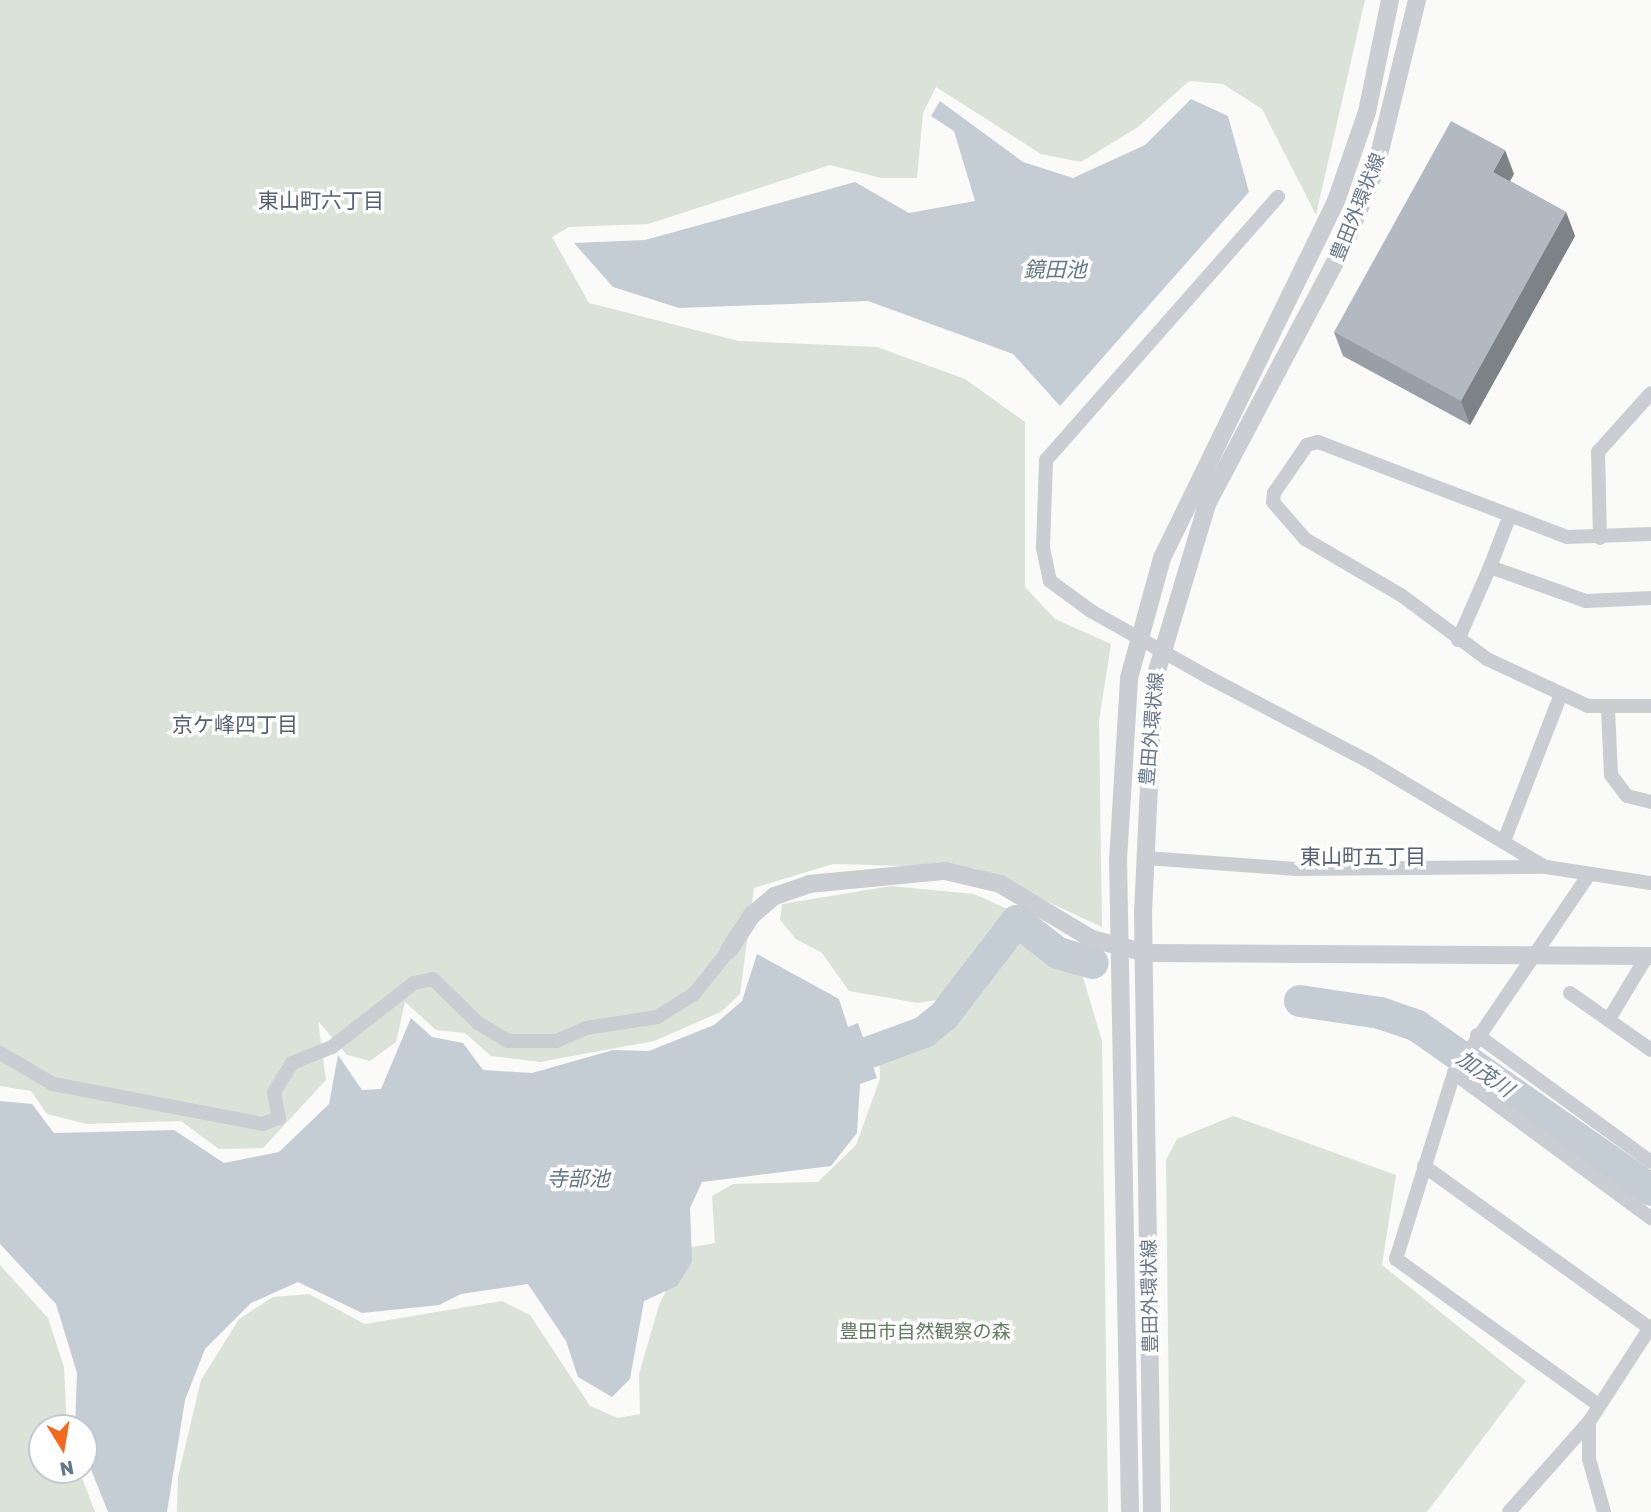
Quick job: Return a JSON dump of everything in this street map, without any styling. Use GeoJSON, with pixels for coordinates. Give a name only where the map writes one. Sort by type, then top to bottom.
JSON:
{"type":"FeatureCollection","features":[{"type":"Feature","properties":{"kind":"street","name":"豊田外環状線"},"geometry":{"type":"LineString","coordinates":[[1130,1512],[1119,776],[1143,618],[1192,491],[1336,201],[1367,112],[1390,0]]}},
{"type":"Feature","properties":{"kind":"street","name":"豊田外環状線"},"geometry":{"type":"LineString","coordinates":[[1152,1512],[1146,858],[1154,681],[1182,570],[1207,504],[1356,218],[1397,101],[1417,0]]}},
{"type":"Feature","properties":{"kind":"street"},"geometry":{"type":"LineString","coordinates":[[1278,197],[1046,460],[1043,547],[1050,581],[1091,611],[1546,867]]}},
{"type":"Feature","properties":{"kind":"street"},"geometry":{"type":"LineString","coordinates":[[1600,538],[1598,452],[1651,393]]}},
{"type":"Feature","properties":{"kind":"street"},"geometry":{"type":"LineString","coordinates":[[1651,534],[1600,538],[1567,537],[1318,442],[1307,445],[1274,493],[1273,502],[1305,538],[1401,595],[1458,640],[1561,694],[1608,709],[1651,706]]}},
{"type":"Feature","properties":{"kind":"street"},"geometry":{"type":"LineString","coordinates":[[1458,640],[1510,515]]}},
{"type":"Feature","properties":{"kind":"street"},"geometry":{"type":"LineString","coordinates":[[1490,567],[1586,601],[1651,598]]}},
{"type":"Feature","properties":{"kind":"street"},"geometry":{"type":"LineString","coordinates":[[1504,841],[1561,694]]}},
{"type":"Feature","properties":{"kind":"street"},"geometry":{"type":"LineString","coordinates":[[1608,709],[1611,775],[1627,796],[1651,802]]}},
{"type":"Feature","properties":{"kind":"street"},"geometry":{"type":"LineString","coordinates":[[1146,858],[1296,869],[1546,867],[1588,876],[1651,883]]}},
{"type":"Feature","properties":{"kind":"street"},"geometry":{"type":"LineString","coordinates":[[0,1053],[53,1084],[263,1124],[279,1118],[274,1092],[292,1063],[332,1047],[414,983],[433,979],[478,1023],[508,1041],[556,1041],[586,1028],[657,1017],[694,994],[760,909],[808,884],[945,871],[1000,884],[1120,949],[1146,953],[1649,956]]}},
{"type":"Feature","properties":{"kind":"street"},"geometry":{"type":"LineString","coordinates":[[1588,876],[1454,1073],[1396,1259],[1596,1404]]}},
{"type":"Feature","properties":{"kind":"street"},"geometry":{"type":"LineString","coordinates":[[1609,1019],[1649,956]]}},
{"type":"Feature","properties":{"kind":"street"},"geometry":{"type":"LineString","coordinates":[[1570,993],[1651,1050]]}},
{"type":"Feature","properties":{"kind":"street"},"geometry":{"type":"LineString","coordinates":[[1477,1036],[1651,1162]]}},
{"type":"Feature","properties":{"kind":"street"},"geometry":{"type":"LineString","coordinates":[[1454,1073],[1651,1217]]}},
{"type":"Feature","properties":{"kind":"street"},"geometry":{"type":"LineString","coordinates":[[1424,1166],[1650,1328],[1596,1404],[1589,1422],[1509,1512]]}},
{"type":"Feature","properties":{"kind":"street"},"geometry":{"type":"LineString","coordinates":[[1589,1422],[1589,1460],[1604,1512]]}},
{"type":"Feature","properties":{"kind":"green space"},"geometry":{"type":"Polygon","coordinates":[[[0,0],[1365,0],[1316,215],[1262,109],[1223,84],[1189,81],[1138,127],[1081,162],[1041,154],[936,87],[923,113],[917,178],[881,178],[830,165],[648,224],[569,227],[552,237],[589,303],[739,341],[877,347],[965,379],[1025,422],[1025,587],[1055,619],[1111,644],[1099,721],[1102,927],[975,868],[833,864],[754,888],[740,994],[721,1012],[654,1041],[540,1062],[491,1056],[465,1033],[436,1030],[405,1002],[396,1042],[370,1061],[347,1055],[318,1021],[326,1080],[263,1148],[219,1149],[181,1121],[87,1124],[47,1114],[31,1091],[0,1086],[0,0]]]}},
{"type":"Feature","properties":{"kind":"green space"},"geometry":{"type":"Polygon","coordinates":[[[891,886],[974,894],[1014,912],[950,998],[918,1003],[849,991],[822,953],[796,939],[780,920],[782,904],[891,886]]]}},
{"type":"Feature","properties":{"kind":"green space","name":"豊田市自然観察の森"},"geometry":{"type":"Polygon","coordinates":[[[1019,930],[1080,967],[1102,1041],[1108,1512],[177,1512],[178,1477],[201,1380],[239,1319],[273,1297],[309,1294],[365,1324],[502,1301],[530,1315],[590,1406],[618,1418],[640,1414],[639,1374],[659,1305],[687,1248],[715,1243],[712,1196],[733,1184],[818,1182],[856,1145],[880,1079],[879,1053],[952,1019],[1019,930]]]}},
{"type":"Feature","properties":{"kind":"green space"},"geometry":{"type":"Polygon","coordinates":[[[1233,1116],[1396,1175],[1382,1265],[1526,1381],[1427,1512],[1170,1512],[1166,1160],[1177,1139],[1233,1116]]]}},
{"type":"Feature","properties":{"kind":"green space"},"geometry":{"type":"Polygon","coordinates":[[[0,1265],[48,1318],[64,1367],[66,1414],[28,1414],[28,1484],[84,1484],[95,1512],[0,1512],[0,1265]]]}},
{"type":"Feature","properties":{"kind":"water","name":"鏡田池"},"geometry":{"type":"Polygon","coordinates":[[[1191,99],[1228,116],[1249,192],[1060,406],[1013,354],[868,301],[679,308],[613,287],[574,243],[645,240],[855,182],[909,213],[975,201],[954,131],[931,116],[940,101],[1023,162],[1073,178],[1145,145],[1191,99]]]}},
{"type":"Feature","properties":{"kind":"water","name":"寺部池"},"geometry":{"type":"Polygon","coordinates":[[[757,954],[839,999],[848,1027],[858,1023],[877,1078],[860,1084],[857,1133],[831,1166],[702,1182],[690,1208],[692,1262],[677,1286],[644,1301],[630,1379],[612,1397],[578,1377],[566,1341],[528,1284],[461,1294],[439,1305],[362,1313],[298,1282],[251,1303],[205,1349],[185,1400],[167,1512],[108,1512],[97,1484],[98,1414],[76,1414],[77,1373],[56,1304],[0,1244],[0,1101],[32,1104],[54,1133],[174,1130],[224,1163],[279,1152],[329,1104],[338,1055],[362,1090],[381,1089],[411,1018],[432,1037],[463,1043],[483,1070],[532,1073],[613,1050],[649,1051],[714,1025],[742,1001],[757,954]]]}},
{"type":"Feature","properties":{"kind":"building"},"geometry":{"type":"Polygon","coordinates":[[[1451,121],[1505,150],[1493,172],[1566,212],[1461,401],[1334,332],[1451,121]]]}},
{"type":"Feature","properties":{"kind":"waterway","name":"加茂川"},"geometry":{"type":"LineString","coordinates":[[867,1053],[924,1032],[944,1016],[1017,921],[1058,953],[1093,963]]}},
{"type":"Feature","properties":{"kind":"waterway","name":"加茂川"},"geometry":{"type":"LineString","coordinates":[[1300,1001],[1380,1013],[1417,1026],[1651,1190]]}},
{"type":"Feature","properties":{"kind":"district","name":"東山町六丁目"},"geometry":{"type":"Point","coordinates":[321,201]}},
{"type":"Feature","properties":{"kind":"district","name":"京ケ峰四丁目"},"geometry":{"type":"Point","coordinates":[235,725]}},
{"type":"Feature","properties":{"kind":"district","name":"東山町五丁目"},"geometry":{"type":"Point","coordinates":[1363,857]}}]}
